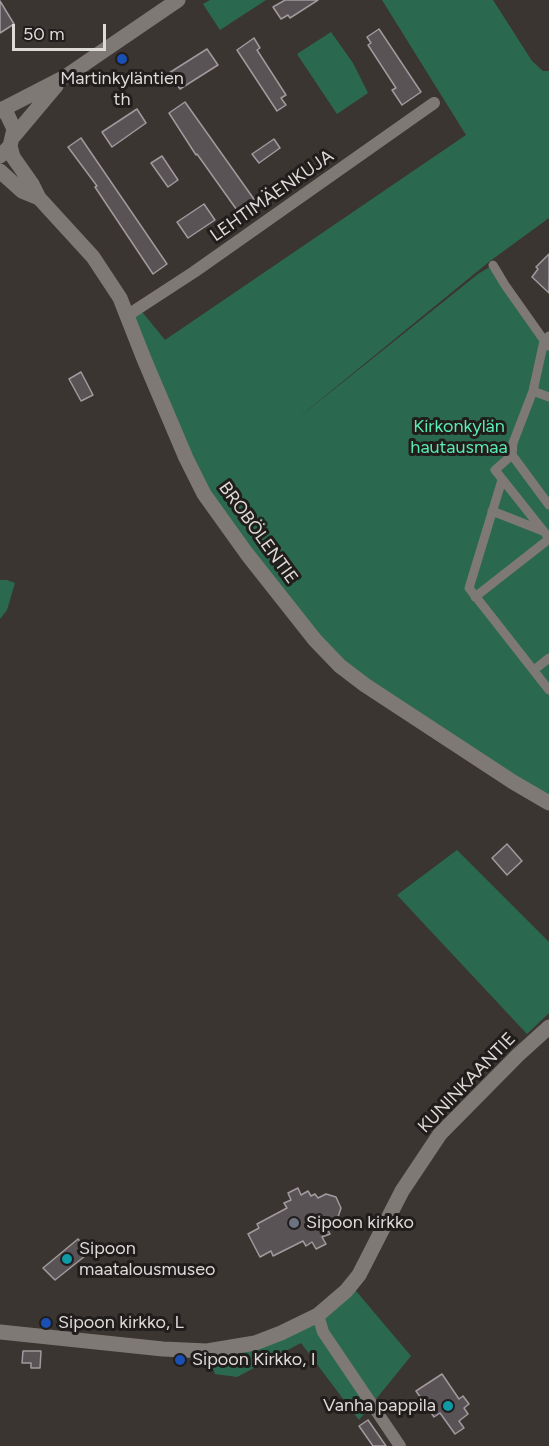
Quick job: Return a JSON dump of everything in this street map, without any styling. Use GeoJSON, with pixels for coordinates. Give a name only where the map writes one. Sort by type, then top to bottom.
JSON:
{"type":"FeatureCollection","features":[{"type":"Feature","properties":{"kind":"street"},"geometry":{"type":"LineString","coordinates":[[0,110],[65,77],[178,0]]}},
{"type":"Feature","properties":{"kind":"street"},"geometry":{"type":"LineString","coordinates":[[8,146],[65,77]]}},
{"type":"Feature","properties":{"kind":"street","name":"LEHTIMÄENKUJA"},"geometry":{"type":"LineString","coordinates":[[128,315],[194,272],[434,103]]}},
{"type":"Feature","properties":{"kind":"street","name":"BROBÖLENTIE"},"geometry":{"type":"LineString","coordinates":[[0,110],[11,121],[8,146],[39,198],[93,257],[128,315],[186,458],[204,494],[247,554],[315,640],[340,666],[365,685],[477,759],[549,803]]}},
{"type":"Feature","properties":{"kind":"street","name":"BROBÖLENTIE"},"geometry":{"type":"LineString","coordinates":[[0,171],[22,191],[39,198]]}},
{"type":"Feature","properties":{"kind":"street"},"geometry":{"type":"LineString","coordinates":[[493,265],[547,342],[533,391],[513,443],[512,455],[549,505]]}},
{"type":"Feature","properties":{"kind":"street"},"geometry":{"type":"LineString","coordinates":[[533,391],[549,397]]}},
{"type":"Feature","properties":{"kind":"street"},"geometry":{"type":"LineString","coordinates":[[512,455],[495,470],[547,536]]}},
{"type":"Feature","properties":{"kind":"street"},"geometry":{"type":"LineString","coordinates":[[502,480],[469,588],[549,690]]}},
{"type":"Feature","properties":{"kind":"street"},"geometry":{"type":"LineString","coordinates":[[492,511],[547,536]]}},
{"type":"Feature","properties":{"kind":"street"},"geometry":{"type":"LineString","coordinates":[[475,597],[547,536]]}},
{"type":"Feature","properties":{"kind":"street"},"geometry":{"type":"LineString","coordinates":[[534,670],[549,658]]}},
{"type":"Feature","properties":{"kind":"street","name":"KUNINKAANTIE"},"geometry":{"type":"LineString","coordinates":[[0,1332],[174,1350],[207,1351],[255,1343],[318,1315],[346,1291],[359,1275],[402,1191],[441,1134],[518,1055],[549,1027]]}},
{"type":"Feature","properties":{"kind":"street"},"geometry":{"type":"LineString","coordinates":[[318,1315],[323,1332],[400,1446]]}},
{"type":"Feature","properties":{"kind":"green space"},"geometry":{"type":"Polygon","coordinates":[[[210,0],[266,0],[220,30],[203,4],[210,0]]]}},
{"type":"Feature","properties":{"kind":"green space","name":"Kirkonkylän hautausmaa"},"geometry":{"type":"Polygon","coordinates":[[[382,0],[493,0],[532,61],[543,71],[549,71],[549,218],[490,261],[292,423],[478,274],[493,265],[549,344],[549,803],[340,666],[204,494],[128,315],[139,308],[165,340],[466,135],[382,0]]]}},
{"type":"Feature","properties":{"kind":"green space"},"geometry":{"type":"Polygon","coordinates":[[[331,32],[353,63],[368,93],[337,114],[297,54],[331,32]]]}},
{"type":"Feature","properties":{"kind":"green space"},"geometry":{"type":"Polygon","coordinates":[[[0,580],[15,583],[7,610],[0,619],[0,580]]]}},
{"type":"Feature","properties":{"kind":"green space"},"geometry":{"type":"Polygon","coordinates":[[[457,850],[549,942],[549,1013],[527,1034],[397,895],[457,850]]]}},
{"type":"Feature","properties":{"kind":"green space"},"geometry":{"type":"Polygon","coordinates":[[[351,1285],[411,1356],[359,1420],[301,1343],[237,1377],[215,1374],[207,1351],[281,1333],[351,1285]]]}},
{"type":"Feature","properties":{"kind":"building"},"geometry":{"type":"Polygon","coordinates":[[[285,0],[318,0],[290,18],[288,15],[281,19],[273,7],[285,0]]]}},
{"type":"Feature","properties":{"kind":"building"},"geometry":{"type":"Polygon","coordinates":[[[0,1],[14,24],[0,33],[0,1]]]}},
{"type":"Feature","properties":{"kind":"building"},"geometry":{"type":"Polygon","coordinates":[[[379,29],[421,92],[402,105],[392,90],[396,88],[368,45],[371,43],[367,37],[379,29]]]}},
{"type":"Feature","properties":{"kind":"building"},"geometry":{"type":"Polygon","coordinates":[[[254,38],[260,48],[257,50],[286,95],[281,98],[286,105],[277,111],[237,50],[254,38]]]}},
{"type":"Feature","properties":{"kind":"building"},"geometry":{"type":"Polygon","coordinates":[[[207,49],[218,65],[180,89],[169,73],[207,49]]]}},
{"type":"Feature","properties":{"kind":"building"},"geometry":{"type":"Polygon","coordinates":[[[185,102],[256,202],[239,213],[196,155],[169,113],[185,102]]]}},
{"type":"Feature","properties":{"kind":"building"},"geometry":{"type":"Polygon","coordinates":[[[137,109],[146,123],[112,147],[102,132],[137,109]]]}},
{"type":"Feature","properties":{"kind":"building"},"geometry":{"type":"Polygon","coordinates":[[[81,138],[167,264],[153,274],[95,187],[97,186],[68,147],[81,138]]]}},
{"type":"Feature","properties":{"kind":"building"},"geometry":{"type":"Polygon","coordinates":[[[274,139],[280,148],[259,163],[252,154],[274,139]]]}},
{"type":"Feature","properties":{"kind":"building"},"geometry":{"type":"Polygon","coordinates":[[[162,156],[178,180],[168,187],[151,163],[162,156]]]}},
{"type":"Feature","properties":{"kind":"building"},"geometry":{"type":"Polygon","coordinates":[[[204,204],[215,220],[188,238],[177,222],[204,204]]]}},
{"type":"Feature","properties":{"kind":"building"},"geometry":{"type":"Polygon","coordinates":[[[549,254],[549,293],[532,277],[538,269],[536,267],[549,254]]]}},
{"type":"Feature","properties":{"kind":"building"},"geometry":{"type":"Polygon","coordinates":[[[81,372],[93,395],[81,401],[69,379],[81,372]]]}},
{"type":"Feature","properties":{"kind":"building"},"geometry":{"type":"Polygon","coordinates":[[[507,844],[522,861],[507,875],[492,858],[507,844]]]}},
{"type":"Feature","properties":{"kind":"building","name":"Sipoon kirkko"},"geometry":{"type":"Polygon","coordinates":[[[298,1188],[301,1195],[308,1191],[311,1196],[315,1194],[318,1198],[326,1194],[336,1197],[341,1208],[338,1217],[329,1222],[332,1226],[327,1228],[330,1234],[322,1237],[326,1244],[316,1249],[312,1242],[306,1246],[303,1241],[273,1256],[271,1251],[260,1257],[248,1234],[259,1228],[257,1224],[287,1208],[284,1203],[291,1200],[288,1193],[298,1188]]]}},
{"type":"Feature","properties":{"kind":"building","name":"Sipoon maatalousmuseo"},"geometry":{"type":"Polygon","coordinates":[[[78,1239],[90,1252],[55,1280],[43,1268],[78,1239]]]}},
{"type":"Feature","properties":{"kind":"building"},"geometry":{"type":"Polygon","coordinates":[[[23,1351],[41,1351],[40,1368],[31,1368],[31,1363],[22,1363],[23,1351]]]}},
{"type":"Feature","properties":{"kind":"building","name":"Vanha pappila"},"geometry":{"type":"Polygon","coordinates":[[[442,1374],[459,1399],[463,1396],[469,1404],[464,1408],[468,1414],[459,1421],[464,1428],[455,1434],[440,1413],[434,1417],[416,1391],[442,1374]]]}},
{"type":"Feature","properties":{"kind":"building"},"geometry":{"type":"Polygon","coordinates":[[[368,1420],[386,1446],[373,1446],[359,1426],[368,1420]]]}},
{"type":"Feature","properties":{"kind":"place","name":"Martinkyläntien th"},"geometry":{"type":"Point","coordinates":[122,59]}},
{"type":"Feature","properties":{"kind":"place","name":"Sipoon kirkko"},"geometry":{"type":"Point","coordinates":[294,1223]}},
{"type":"Feature","properties":{"kind":"place","name":"Sipoon maatalousmuseo"},"geometry":{"type":"Point","coordinates":[67,1259]}},
{"type":"Feature","properties":{"kind":"place","name":"Sipoon kirkko, L"},"geometry":{"type":"Point","coordinates":[46,1323]}},
{"type":"Feature","properties":{"kind":"place","name":"Sipoon Kirkko, I"},"geometry":{"type":"Point","coordinates":[180,1360]}},
{"type":"Feature","properties":{"kind":"place","name":"Vanha pappila"},"geometry":{"type":"Point","coordinates":[448,1406]}}]}
